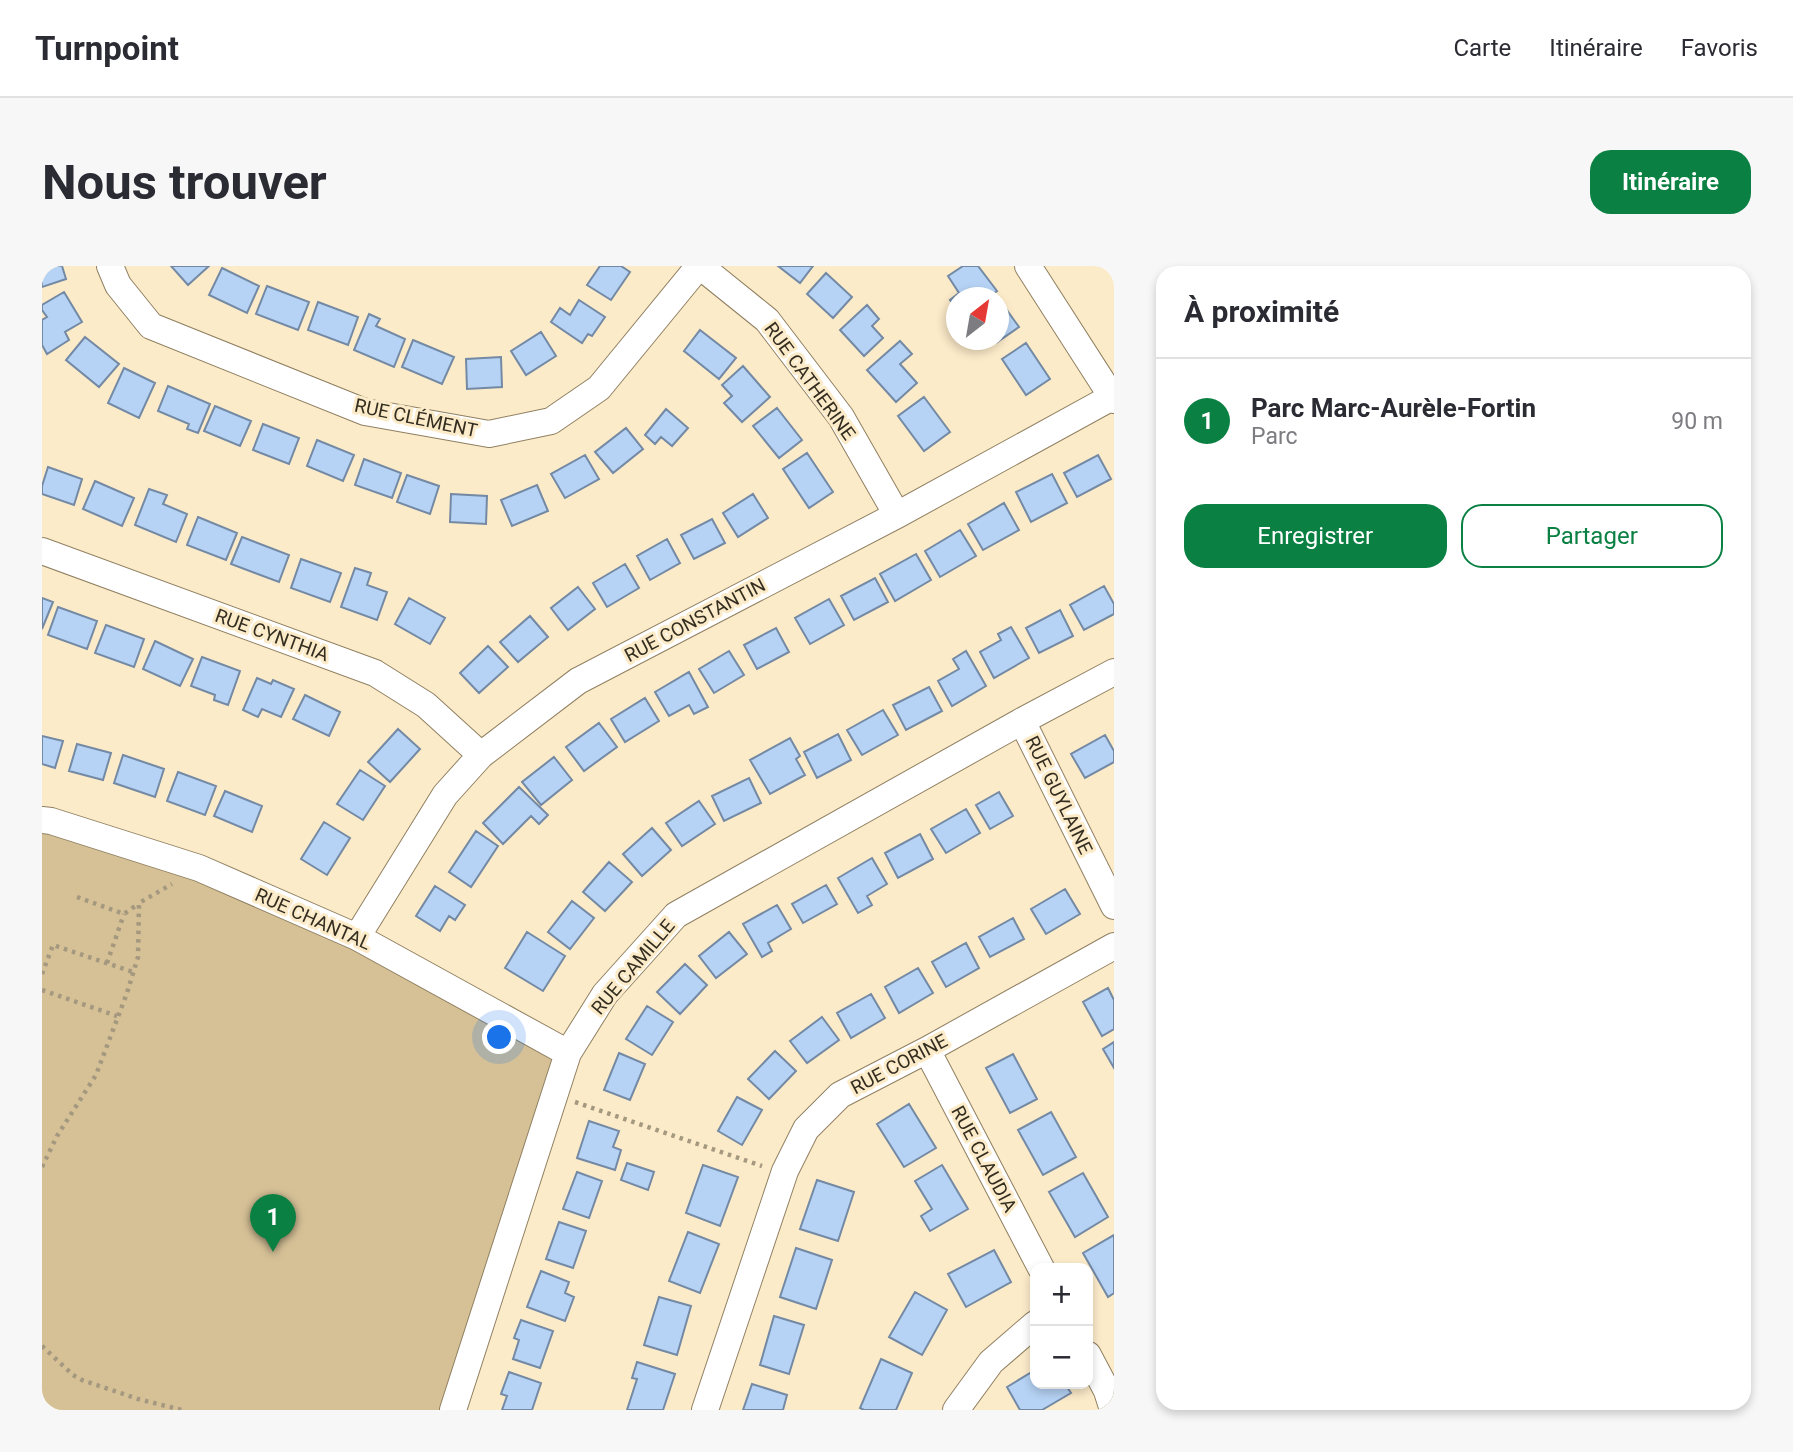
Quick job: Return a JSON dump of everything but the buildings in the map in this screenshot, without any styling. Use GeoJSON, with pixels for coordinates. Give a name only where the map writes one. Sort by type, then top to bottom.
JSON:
{"type":"FeatureCollection","features":[{"type":"Feature","properties":{"kind":"street","name":"RUE CLÉMENT"},"geometry":{"type":"LineString","coordinates":[[110,266],[118,285],[151,326],[365,412],[489,434],[551,421],[599,388],[699,266]]}},
{"type":"Feature","properties":{"kind":"street","name":"RUE CATHERINE"},"geometry":{"type":"LineString","coordinates":[[699,266],[767,320],[841,417],[897,515]]}},
{"type":"Feature","properties":{"kind":"street"},"geometry":{"type":"LineString","coordinates":[[1028,266],[1113,398]]}},
{"type":"Feature","properties":{"kind":"street","name":"RUE CONSTANTIN"},"geometry":{"type":"LineString","coordinates":[[357,937],[445,795],[481,755],[578,681],[897,515],[1113,398]]}},
{"type":"Feature","properties":{"kind":"street","name":"RUE CYNTHIA"},"geometry":{"type":"LineString","coordinates":[[42,551],[375,673],[426,705],[481,755]]}},
{"type":"Feature","properties":{"kind":"street","name":"RUE CAMILLE"},"geometry":{"type":"LineString","coordinates":[[453,1410],[568,1053],[605,995],[676,915],[1114,672]]}},
{"type":"Feature","properties":{"kind":"street","name":"RUE GUYLAINE"},"geometry":{"type":"LineString","coordinates":[[1022,721],[1114,906]]}},
{"type":"Feature","properties":{"kind":"street","name":"RUE CHANTAL"},"geometry":{"type":"LineString","coordinates":[[42,820],[199,868],[357,937],[568,1053]]}},
{"type":"Feature","properties":{"kind":"street","name":"RUE CORINE"},"geometry":{"type":"LineString","coordinates":[[705,1410],[784,1173],[806,1129],[840,1096],[1114,946]]}},
{"type":"Feature","properties":{"kind":"street","name":"RUE CLAUDIA"},"geometry":{"type":"LineString","coordinates":[[927,1050],[1038,1263]]}},
{"type":"Feature","properties":{"kind":"street"},"geometry":{"type":"LineString","coordinates":[[956,1410],[991,1362],[1033,1326]]}},
{"type":"Feature","properties":{"kind":"street"},"geometry":{"type":"LineString","coordinates":[[1093,1364],[1107,1391],[1113,1410]]}},
{"type":"Feature","properties":{"kind":"path"},"geometry":{"type":"LineString","coordinates":[[107,963],[124,914],[199,868]]}},
{"type":"Feature","properties":{"kind":"path"},"geometry":{"type":"LineString","coordinates":[[78,897],[124,914]]}},
{"type":"Feature","properties":{"kind":"path"},"geometry":{"type":"LineString","coordinates":[[42,1167],[57,1136],[96,1075],[138,957],[139,904]]}},
{"type":"Feature","properties":{"kind":"path"},"geometry":{"type":"LineString","coordinates":[[42,974],[53,945],[133,972]]}},
{"type":"Feature","properties":{"kind":"path"},"geometry":{"type":"LineString","coordinates":[[42,990],[117,1016]]}},
{"type":"Feature","properties":{"kind":"path"},"geometry":{"type":"LineString","coordinates":[[555,1094],[784,1173]]}},
{"type":"Feature","properties":{"kind":"path"},"geometry":{"type":"LineString","coordinates":[[42,1346],[82,1380],[138,1399],[182,1410]]}},
{"type":"Feature","properties":{"kind":"shaded area"},"geometry":{"type":"Polygon","coordinates":[[[42,820],[199,868],[568,1053],[453,1410],[42,1410],[42,820]]]}},
{"type":"Feature","properties":{"kind":"place","name":"Parc Marc-Aurèle-Fortin"},"geometry":{"type":"Point","coordinates":[273,1252]}}]}
